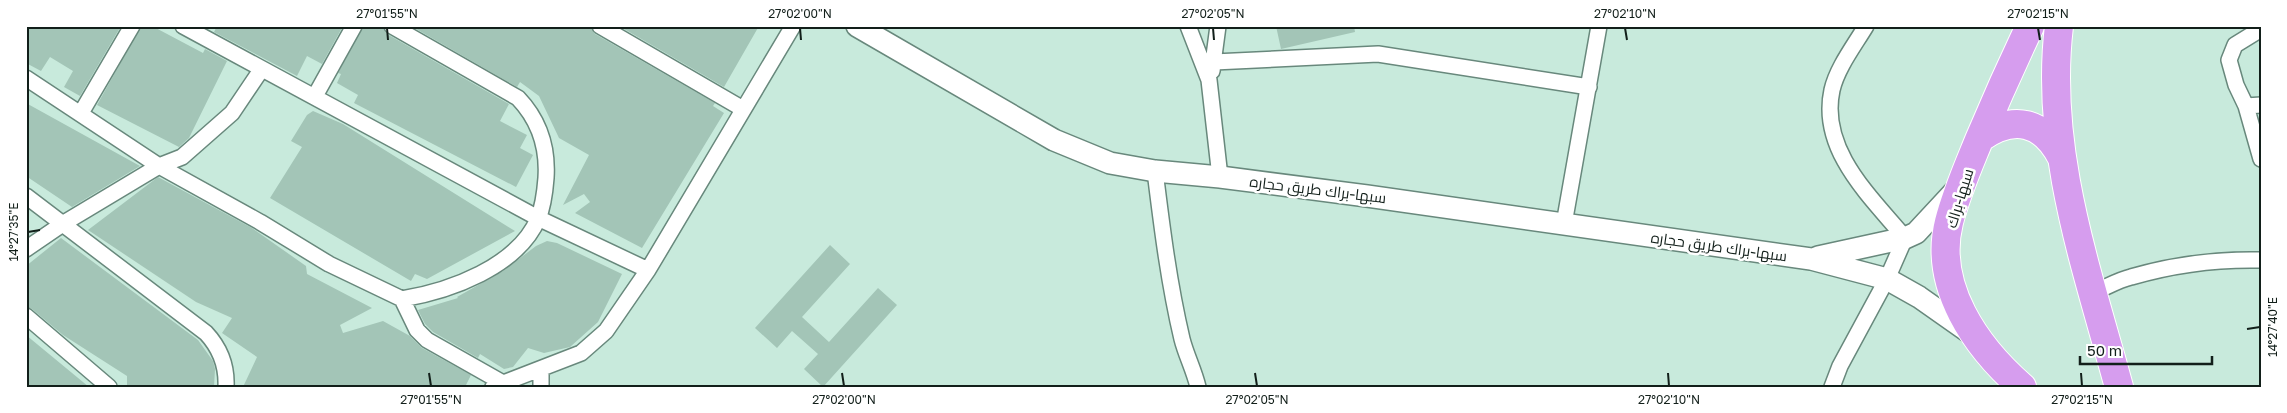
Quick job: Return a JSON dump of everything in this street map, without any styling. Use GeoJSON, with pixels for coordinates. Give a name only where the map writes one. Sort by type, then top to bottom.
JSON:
{"type":"FeatureCollection","features":[{"type":"Feature","properties":{"kind":"highway","name":"سبها-براك"},"geometry":{"type":"LineString","coordinates":[[2022,387],[1976,337],[1958,305],[1946,266],[1948,224],[1959,187],[2030,26]]}},
{"type":"Feature","properties":{"kind":"highway"},"geometry":{"type":"LineString","coordinates":[[2059,26],[2055,73],[2062,158],[2073,222],[2119,387]]}},
{"type":"Feature","properties":{"kind":"highway"},"geometry":{"type":"LineString","coordinates":[[1980,138],[1994,128],[2010,124],[2027,125],[2042,131],[2054,143],[2062,158]]}},
{"type":"Feature","properties":{"kind":"main road","name":"سبها-براك طريق حجاره"},"geometry":{"type":"LineString","coordinates":[[857,26],[1061,144],[1110,163],[1155,171],[1220,177],[1811,259],[1887,279],[1919,296],[1976,337]]}},
{"type":"Feature","properties":{"kind":"main road","name":"سبها-براك طريق حجاره"},"geometry":{"type":"LineString","coordinates":[[1811,259],[1905,238],[1916,232],[1929,220],[1959,187]]}},
{"type":"Feature","properties":{"kind":"street"},"geometry":{"type":"LineString","coordinates":[[81,113],[132,26]]}},
{"type":"Feature","properties":{"kind":"street"},"geometry":{"type":"LineString","coordinates":[[183,26],[261,70],[315,96],[538,218],[648,270]]}},
{"type":"Feature","properties":{"kind":"street"},"geometry":{"type":"LineString","coordinates":[[315,96],[354,26]]}},
{"type":"Feature","properties":{"kind":"street"},"geometry":{"type":"LineString","coordinates":[[392,26],[510,91],[524,104],[540,132],[546,152],[545,190],[538,218],[525,240],[495,265],[450,288],[402,300]]}},
{"type":"Feature","properties":{"kind":"street"},"geometry":{"type":"LineString","coordinates":[[600,26],[743,108]]}},
{"type":"Feature","properties":{"kind":"street"},"geometry":{"type":"LineString","coordinates":[[26,78],[159,166],[260,222],[329,264],[402,300],[417,330],[427,340],[498,385],[581,353],[606,330],[648,270],[793,26]]}},
{"type":"Feature","properties":{"kind":"street"},"geometry":{"type":"LineString","coordinates":[[1188,26],[1209,80],[1220,177]]}},
{"type":"Feature","properties":{"kind":"street"},"geometry":{"type":"LineString","coordinates":[[1209,80],[1214,62],[1218,26]]}},
{"type":"Feature","properties":{"kind":"street"},"geometry":{"type":"LineString","coordinates":[[1564,224],[1599,26]]}},
{"type":"Feature","properties":{"kind":"street"},"geometry":{"type":"LineString","coordinates":[[1832,387],[1840,366],[1887,279],[1905,238],[1848,166],[1838,151],[1833,134],[1832,91],[1837,76],[1866,26]]}},
{"type":"Feature","properties":{"kind":"street"},"geometry":{"type":"LineString","coordinates":[[2261,29],[2240,40],[2230,52],[2229,60],[2231,72],[2253,106],[2261,159]]}},
{"type":"Feature","properties":{"kind":"street"},"geometry":{"type":"LineString","coordinates":[[1214,62],[1378,54],[1589,87]]}},
{"type":"Feature","properties":{"kind":"street"},"geometry":{"type":"LineString","coordinates":[[26,249],[64,222],[159,166],[182,158],[222,124],[239,106],[261,70]]}},
{"type":"Feature","properties":{"kind":"street"},"geometry":{"type":"LineString","coordinates":[[1155,171],[1169,277],[1183,342],[1193,364],[1198,387]]}},
{"type":"Feature","properties":{"kind":"street"},"geometry":{"type":"LineString","coordinates":[[26,196],[64,222],[206,333],[219,351],[226,377],[226,387]]}},
{"type":"Feature","properties":{"kind":"street"},"geometry":{"type":"LineString","coordinates":[[2092,293],[2130,277],[2179,267],[2229,259],[2261,260]]}},
{"type":"Feature","properties":{"kind":"street"},"geometry":{"type":"LineString","coordinates":[[26,316],[110,387]]}},
{"type":"Feature","properties":{"kind":"street"},"geometry":{"type":"LineString","coordinates":[[541,369],[541,387]]}},
{"type":"Feature","properties":{"kind":"building"},"geometry":{"type":"Polygon","coordinates":[[[26,26],[121,26],[80,96],[64,87],[73,71],[50,57],[41,71],[26,63],[26,26]]]}},
{"type":"Feature","properties":{"kind":"building"},"geometry":{"type":"Polygon","coordinates":[[[141,26],[152,26],[203,53],[205,49],[227,61],[189,138],[179,147],[97,105],[141,26]]]}},
{"type":"Feature","properties":{"kind":"building"},"geometry":{"type":"Polygon","coordinates":[[[217,26],[343,26],[322,64],[307,56],[297,76],[214,32],[217,26]]]}},
{"type":"Feature","properties":{"kind":"building"},"geometry":{"type":"Polygon","coordinates":[[[363,26],[383,26],[387,34],[509,104],[500,121],[527,135],[520,148],[533,155],[516,187],[354,103],[358,95],[337,83],[341,74],[338,73],[363,26]]]}},
{"type":"Feature","properties":{"kind":"building"},"geometry":{"type":"Polygon","coordinates":[[[411,26],[591,26],[595,34],[715,103],[713,106],[724,113],[642,248],[575,213],[590,202],[584,194],[563,205],[589,155],[559,138],[539,96],[520,82],[517,87],[411,26]]]}},
{"type":"Feature","properties":{"kind":"building"},"geometry":{"type":"Polygon","coordinates":[[[619,26],[759,26],[724,87],[619,26]]]}},
{"type":"Feature","properties":{"kind":"building"},"geometry":{"type":"Polygon","coordinates":[[[1276,26],[1354,26],[1355,32],[1281,49],[1276,26]]]}},
{"type":"Feature","properties":{"kind":"building"},"geometry":{"type":"Polygon","coordinates":[[[26,103],[140,166],[72,207],[26,176],[26,103]]]}},
{"type":"Feature","properties":{"kind":"building"},"geometry":{"type":"Polygon","coordinates":[[[313,111],[343,124],[515,231],[427,279],[415,274],[411,281],[270,198],[302,147],[291,141],[307,115],[313,111]]]}},
{"type":"Feature","properties":{"kind":"building"},"geometry":{"type":"Polygon","coordinates":[[[158,177],[252,228],[306,266],[307,274],[372,308],[340,325],[343,333],[383,321],[410,336],[422,348],[471,375],[466,385],[243,387],[257,357],[222,333],[232,318],[196,302],[88,230],[158,177]]]}},
{"type":"Feature","properties":{"kind":"building"},"geometry":{"type":"Polygon","coordinates":[[[61,238],[198,340],[213,361],[215,369],[214,387],[127,387],[127,376],[63,335],[32,309],[26,307],[26,266],[61,238]]]}},
{"type":"Feature","properties":{"kind":"building"},"geometry":{"type":"Polygon","coordinates":[[[547,241],[557,243],[622,274],[598,322],[570,347],[544,353],[528,348],[513,367],[504,369],[480,354],[478,358],[433,332],[425,324],[418,310],[458,298],[503,271],[536,246],[547,241]]]}},
{"type":"Feature","properties":{"kind":"building"},"geometry":{"type":"Polygon","coordinates":[[[830,245],[850,264],[802,317],[829,342],[878,288],[897,305],[823,387],[804,369],[818,354],[792,331],[777,348],[755,328],[830,245]]]}},
{"type":"Feature","properties":{"kind":"building"},"geometry":{"type":"Polygon","coordinates":[[[26,335],[89,387],[26,387],[26,335]]]}}]}
